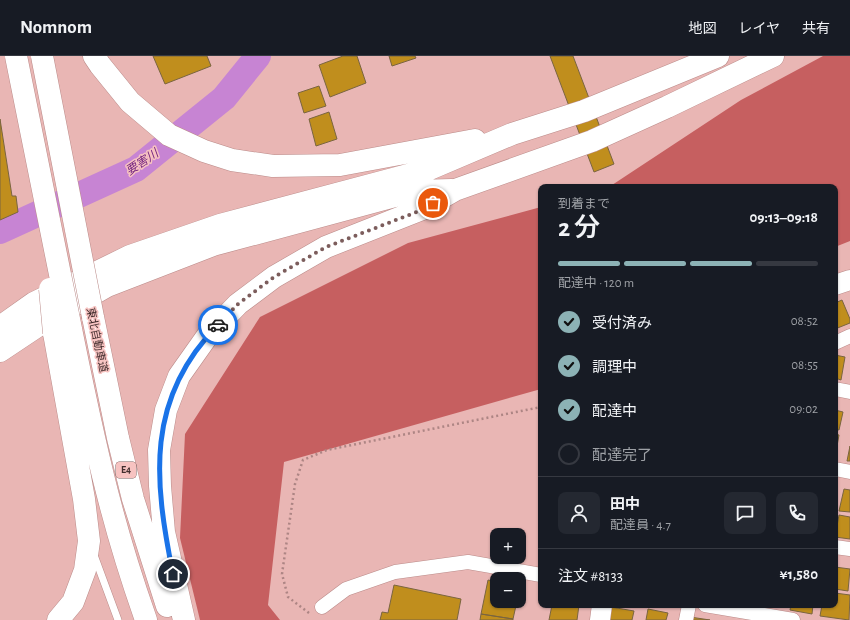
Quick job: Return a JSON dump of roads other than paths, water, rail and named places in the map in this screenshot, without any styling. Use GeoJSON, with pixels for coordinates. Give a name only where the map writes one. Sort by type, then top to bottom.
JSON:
{"type":"FeatureCollection","features":[{"type":"Feature","properties":{"kind":"highway"},"geometry":{"type":"LineString","coordinates":[[16,56],[41,186],[62,331],[89,541],[85,570],[73,602],[58,620]]}},
{"type":"Feature","properties":{"kind":"highway","name":"東北自動車道"},"geometry":{"type":"LineString","coordinates":[[42,56],[118,438],[133,499],[172,620]]}},
{"type":"Feature","properties":{"kind":"highway"},"geometry":{"type":"LineString","coordinates":[[94,56],[130,102],[169,135],[204,151],[232,160],[273,166],[340,165],[512,134]]}},
{"type":"Feature","properties":{"kind":"highway"},"geometry":{"type":"LineString","coordinates":[[0,327],[34,303],[130,256],[220,225],[427,170],[512,134],[584,111],[718,56]]}},
{"type":"Feature","properties":{"kind":"highway"},"geometry":{"type":"LineString","coordinates":[[184,620],[164,532],[160,486],[160,450],[166,410],[179,376],[208,335],[238,304],[274,277],[326,247],[422,210],[455,190],[592,140],[667,107],[773,56]]}},
{"type":"Feature","properties":{"kind":"highway"},"geometry":{"type":"LineString","coordinates":[[0,351],[36,327],[107,286],[213,245],[414,191],[455,190]]}},
{"type":"Feature","properties":{"kind":"highway","name":"E4"},"geometry":{"type":"LineString","coordinates":[[62,331],[95,443],[129,570],[146,620]]}},
{"type":"Feature","properties":{"kind":"street"},"geometry":{"type":"LineString","coordinates":[[838,284],[850,280]]}},
{"type":"Feature","properties":{"kind":"street"},"geometry":{"type":"LineString","coordinates":[[838,342],[850,336]]}},
{"type":"Feature","properties":{"kind":"street"},"geometry":{"type":"LineString","coordinates":[[838,390],[850,392]]}},
{"type":"Feature","properties":{"kind":"street"},"geometry":{"type":"LineString","coordinates":[[838,470],[850,472]]}},
{"type":"Feature","properties":{"kind":"street"},"geometry":{"type":"LineString","coordinates":[[838,547],[850,549]]}},
{"type":"Feature","properties":{"kind":"street"},"geometry":{"type":"LineString","coordinates":[[318,612],[346,589],[395,572],[468,562],[538,574]]}},
{"type":"Feature","properties":{"kind":"street"},"geometry":{"type":"LineString","coordinates":[[600,620],[602,608]]}},
{"type":"Feature","properties":{"kind":"street"},"geometry":{"type":"LineString","coordinates":[[686,620],[688,608]]}},
{"type":"Feature","properties":{"kind":"street"},"geometry":{"type":"LineString","coordinates":[[723,608],[793,620]]}},
{"type":"Feature","properties":{"kind":"lane"},"geometry":{"type":"LineString","coordinates":[[89,541],[118,620]]}},
{"type":"Feature","properties":{"kind":"waterway","name":"要害川"},"geometry":{"type":"LineString","coordinates":[[0,231],[136,169],[224,98],[258,56]]}}]}
